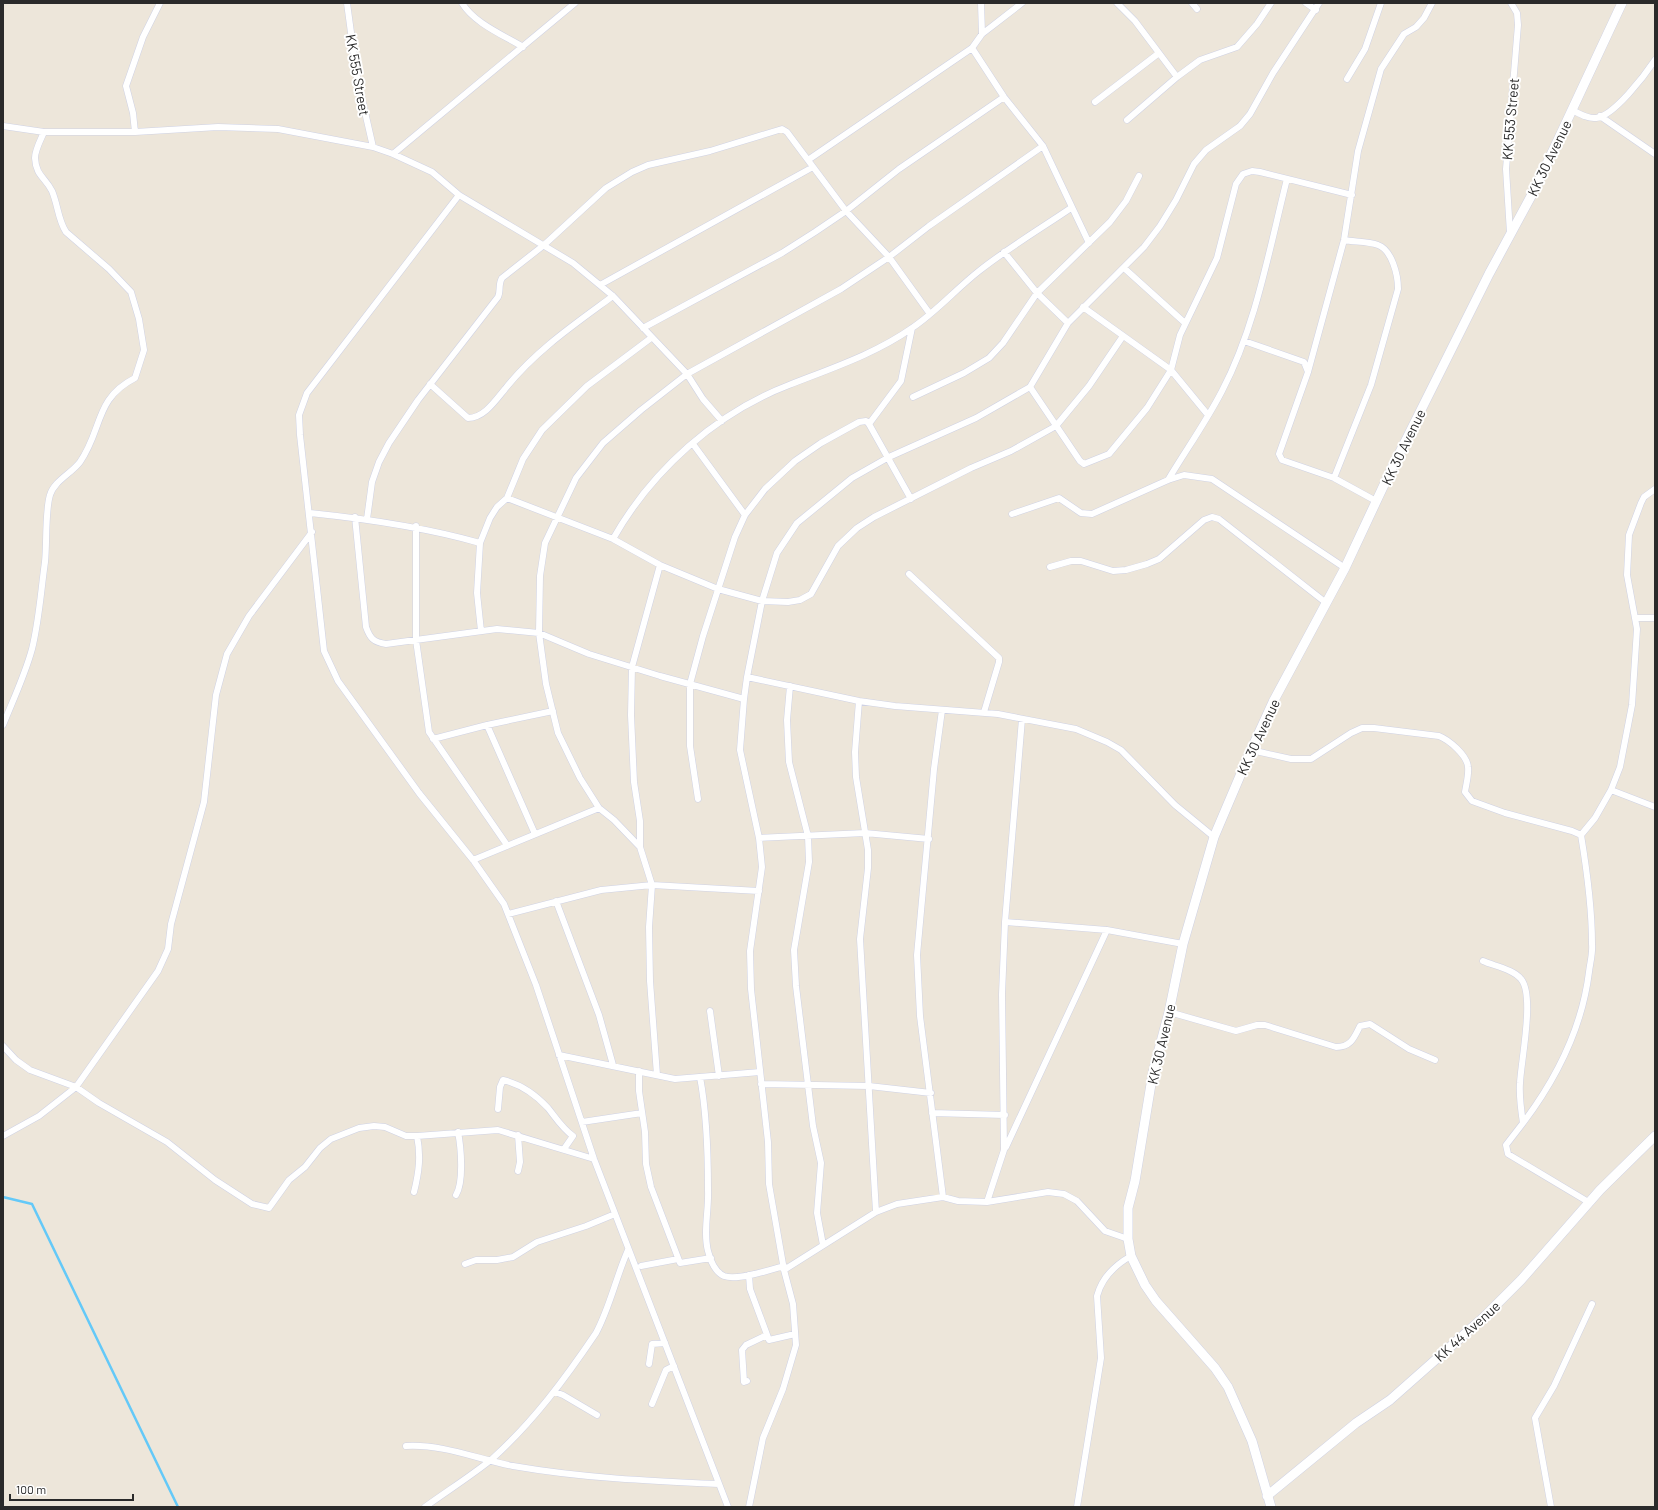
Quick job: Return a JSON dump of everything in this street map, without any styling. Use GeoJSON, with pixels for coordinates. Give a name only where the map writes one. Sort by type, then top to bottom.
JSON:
{"type":"FeatureCollection","features":[{"type":"Feature","properties":{"kind":"main road","name":"KK 30 Avenue"},"geometry":{"type":"LineString","coordinates":[[1268,1496],[1252,1441],[1228,1388],[1215,1368],[1156,1301],[1145,1285],[1132,1256],[1128,1240],[1128,1208],[1153,1072],[1169,1012],[1183,944],[1214,837],[1273,702],[1325,602],[1345,568],[1376,501],[1489,274],[1510,237],[1622,3]]}},
{"type":"Feature","properties":{"kind":"main road","name":"KK 44 Avenue"},"geometry":{"type":"LineString","coordinates":[[1268,1496],[1356,1423],[1390,1400],[1485,1316],[1520,1280],[1600,1190],[1655,1136]]}},
{"type":"Feature","properties":{"kind":"main road"},"geometry":{"type":"LineString","coordinates":[[1268,1496],[1271,1507]]}},
{"type":"Feature","properties":{"kind":"street"},"geometry":{"type":"LineString","coordinates":[[135,132],[133,113],[126,86],[143,37],[160,3]]}},
{"type":"Feature","properties":{"kind":"street","name":"KK 555 Street"},"geometry":{"type":"LineString","coordinates":[[346,3],[357,77],[373,148]]}},
{"type":"Feature","properties":{"kind":"street"},"geometry":{"type":"LineString","coordinates":[[462,3],[466,10],[480,21],[523,47]]}},
{"type":"Feature","properties":{"kind":"street"},"geometry":{"type":"LineString","coordinates":[[981,3],[982,34]]}},
{"type":"Feature","properties":{"kind":"street"},"geometry":{"type":"LineString","coordinates":[[808,160],[972,48],[982,34],[1022,3]]}},
{"type":"Feature","properties":{"kind":"street"},"geometry":{"type":"LineString","coordinates":[[1117,3],[1135,21],[1177,76]]}},
{"type":"Feature","properties":{"kind":"street"},"geometry":{"type":"LineString","coordinates":[[1192,3],[1197,9]]}},
{"type":"Feature","properties":{"kind":"street"},"geometry":{"type":"LineString","coordinates":[[1127,120],[1177,76],[1200,60],[1237,48],[1249,35],[1271,3]]}},
{"type":"Feature","properties":{"kind":"street"},"geometry":{"type":"LineString","coordinates":[[1306,3],[1316,10]]}},
{"type":"Feature","properties":{"kind":"street"},"geometry":{"type":"LineString","coordinates":[[749,1507],[763,1438],[783,1389],[796,1345],[793,1304],[784,1268],[769,1184],[768,1142],[751,989],[750,951],[762,867],[759,838],[740,750],[747,677],[762,601],[777,553],[797,523],[852,478],[889,457],[976,418],[1030,388],[1068,323],[1144,247],[1160,226],[1176,200],[1194,164],[1206,150],[1240,126],[1250,114],[1273,73],[1316,10],[1319,3]]}},
{"type":"Feature","properties":{"kind":"street"},"geometry":{"type":"LineString","coordinates":[[1347,79],[1365,49],[1380,3]]}},
{"type":"Feature","properties":{"kind":"street"},"geometry":{"type":"LineString","coordinates":[[1376,501],[1334,478],[1282,460],[1278,454],[1308,372],[1344,240],[1358,151],[1381,69],[1404,34],[1416,27],[1424,18],[1432,3]]}},
{"type":"Feature","properties":{"kind":"street","name":"KK 553 Street"},"geometry":{"type":"LineString","coordinates":[[1510,237],[1506,169],[1518,25],[1517,13],[1511,3]]}},
{"type":"Feature","properties":{"kind":"street"},"geometry":{"type":"LineString","coordinates":[[393,154],[523,47],[572,4]]}},
{"type":"Feature","properties":{"kind":"street"},"geometry":{"type":"LineString","coordinates":[[972,48],[1004,97],[1042,146],[1089,244]]}},
{"type":"Feature","properties":{"kind":"street"},"geometry":{"type":"LineString","coordinates":[[1095,102],[1159,53]]}},
{"type":"Feature","properties":{"kind":"street"},"geometry":{"type":"LineString","coordinates":[[1572,110],[1588,117],[1600,116],[1612,111],[1655,60]]}},
{"type":"Feature","properties":{"kind":"street"},"geometry":{"type":"LineString","coordinates":[[643,328],[782,253],[846,211],[900,169],[1004,97]]}},
{"type":"Feature","properties":{"kind":"street"},"geometry":{"type":"LineString","coordinates":[[1600,116],[1655,154]]}},
{"type":"Feature","properties":{"kind":"street"},"geometry":{"type":"LineString","coordinates":[[3,126],[44,132],[135,132],[218,126],[278,129],[373,148],[393,154],[432,172],[459,195],[574,263],[613,296],[651,338],[687,374],[703,399],[722,421]]}},
{"type":"Feature","properties":{"kind":"street"},"geometry":{"type":"LineString","coordinates":[[367,519],[372,482],[378,462],[430,384],[498,297],[500,293],[499,281],[544,245],[606,188],[632,172],[648,165],[710,151],[782,129],[787,132],[846,211],[889,257],[930,314]]}},
{"type":"Feature","properties":{"kind":"street"},"geometry":{"type":"LineString","coordinates":[[3,725],[22,681],[32,649],[47,543],[50,494],[80,462],[90,443],[99,416],[114,392],[120,386],[135,378],[144,350],[139,319],[131,292],[109,268],[70,236],[62,225],[52,192],[47,182],[38,174],[35,156],[44,132]]}},
{"type":"Feature","properties":{"kind":"street"},"geometry":{"type":"LineString","coordinates":[[640,847],[614,820],[598,808],[580,778],[561,739],[546,684],[539,632],[540,576],[545,543],[576,478],[602,443],[687,374],[841,290],[1042,146]]}},
{"type":"Feature","properties":{"kind":"street"},"geometry":{"type":"LineString","coordinates":[[600,285],[813,167]]}},
{"type":"Feature","properties":{"kind":"street"},"geometry":{"type":"LineString","coordinates":[[1030,388],[1080,461],[1084,464],[1109,454],[1147,408],[1171,370],[1185,323],[1217,258],[1236,184],[1243,174],[1260,172],[1352,195]]}},
{"type":"Feature","properties":{"kind":"street"},"geometry":{"type":"LineString","coordinates":[[913,397],[964,374],[989,358],[1003,344],[1037,293],[1110,222],[1126,201],[1140,176]]}},
{"type":"Feature","properties":{"kind":"street"},"geometry":{"type":"LineString","coordinates":[[1168,480],[1222,391],[1244,341],[1255,306],[1287,179]]}},
{"type":"Feature","properties":{"kind":"street"},"geometry":{"type":"LineString","coordinates":[[459,195],[307,393],[300,414],[300,435],[310,514],[324,651],[329,666],[338,681],[414,787],[499,894],[536,985],[558,1055],[594,1159],[728,1507]]}},
{"type":"Feature","properties":{"kind":"street"},"geometry":{"type":"LineString","coordinates":[[613,539],[646,489],[675,458],[722,421],[765,396],[843,365],[912,328],[1004,252],[1071,208]]}},
{"type":"Feature","properties":{"kind":"street"},"geometry":{"type":"LineString","coordinates":[[1334,478],[1371,385],[1398,289],[1398,277],[1385,248],[1377,244],[1344,240]]}},
{"type":"Feature","properties":{"kind":"street"},"geometry":{"type":"LineString","coordinates":[[1004,252],[1037,293],[1068,323]]}},
{"type":"Feature","properties":{"kind":"street"},"geometry":{"type":"LineString","coordinates":[[1124,268],[1185,323]]}},
{"type":"Feature","properties":{"kind":"street"},"geometry":{"type":"LineString","coordinates":[[430,384],[468,418],[479,417],[494,403],[517,374],[549,344],[613,296]]}},
{"type":"Feature","properties":{"kind":"street"},"geometry":{"type":"LineString","coordinates":[[1083,307],[1171,370],[1208,415]]}},
{"type":"Feature","properties":{"kind":"street"},"geometry":{"type":"LineString","coordinates":[[869,424],[901,382],[912,328]]}},
{"type":"Feature","properties":{"kind":"street"},"geometry":{"type":"LineString","coordinates":[[507,498],[557,516],[613,539],[660,565],[718,589],[762,601],[788,602],[800,600],[812,594],[838,546],[874,517],[971,468],[1011,452],[1056,426],[1089,386],[1123,336]]}},
{"type":"Feature","properties":{"kind":"street"},"geometry":{"type":"LineString","coordinates":[[481,631],[477,593],[480,543],[490,518],[497,507],[507,498],[523,460],[542,430],[587,386],[651,338]]}},
{"type":"Feature","properties":{"kind":"street"},"geometry":{"type":"LineString","coordinates":[[1244,341],[1304,362],[1308,372]]}},
{"type":"Feature","properties":{"kind":"street"},"geometry":{"type":"LineString","coordinates":[[698,799],[690,746],[690,684],[718,589],[735,538],[745,515],[765,489],[795,461],[821,443],[860,422],[866,421],[889,457],[911,499]]}},
{"type":"Feature","properties":{"kind":"street"},"geometry":{"type":"LineString","coordinates":[[693,444],[745,515]]}},
{"type":"Feature","properties":{"kind":"street"},"geometry":{"type":"LineString","coordinates":[[1012,514],[1059,498],[1082,513],[1092,514],[1168,480],[1184,475],[1212,479],[1345,568]]}},
{"type":"Feature","properties":{"kind":"street"},"geometry":{"type":"LineString","coordinates":[[1590,1203],[1508,1154],[1506,1145],[1555,1076],[1577,1027],[1586,999],[1593,946],[1581,835],[1595,818],[1611,790],[1620,767],[1632,705],[1637,629],[1627,575],[1629,535],[1641,502],[1644,497],[1655,489]]}},
{"type":"Feature","properties":{"kind":"street"},"geometry":{"type":"LineString","coordinates":[[310,514],[355,517],[416,526],[480,543]]}},
{"type":"Feature","properties":{"kind":"street"},"geometry":{"type":"LineString","coordinates":[[355,517],[366,626],[369,637],[376,642],[386,644],[481,631],[514,629],[539,632],[589,654],[632,668],[744,699]]}},
{"type":"Feature","properties":{"kind":"street"},"geometry":{"type":"LineString","coordinates":[[1050,567],[1071,561],[1081,561],[1113,571],[1126,570],[1147,564],[1159,559],[1204,520],[1212,517],[1219,519],[1325,602]]}},
{"type":"Feature","properties":{"kind":"street"},"geometry":{"type":"LineString","coordinates":[[416,526],[416,640],[429,732],[507,846]]}},
{"type":"Feature","properties":{"kind":"street"},"geometry":{"type":"LineString","coordinates":[[3,1136],[39,1116],[76,1087],[158,971],[168,949],[171,924],[204,802],[216,695],[227,654],[248,616],[312,532]]}},
{"type":"Feature","properties":{"kind":"street"},"geometry":{"type":"LineString","coordinates":[[657,1075],[650,981],[649,927],[652,885],[640,847],[640,821],[634,782],[631,715],[632,668],[660,565]]}},
{"type":"Feature","properties":{"kind":"street"},"geometry":{"type":"LineString","coordinates":[[909,574],[998,658],[999,662],[984,712]]}},
{"type":"Feature","properties":{"kind":"street"},"geometry":{"type":"LineString","coordinates":[[1636,618],[1655,618]]}},
{"type":"Feature","properties":{"kind":"street"},"geometry":{"type":"LineString","coordinates":[[747,677],[859,701],[942,710],[984,712],[1076,729],[1116,747],[1130,758],[1175,806],[1214,837]]}},
{"type":"Feature","properties":{"kind":"street"},"geometry":{"type":"LineString","coordinates":[[790,686],[788,720],[789,762],[808,836],[809,862],[798,916],[794,950],[796,986],[813,1126],[821,1163],[817,1213],[823,1245]]}},
{"type":"Feature","properties":{"kind":"street"},"geometry":{"type":"LineString","coordinates":[[859,701],[855,752],[856,777],[865,834],[868,868],[860,939],[876,1212]]}},
{"type":"Feature","properties":{"kind":"street"},"geometry":{"type":"LineString","coordinates":[[942,710],[934,769],[929,838],[920,911],[917,955],[920,1016],[943,1196]]}},
{"type":"Feature","properties":{"kind":"street"},"geometry":{"type":"LineString","coordinates":[[433,739],[487,725],[553,711]]}},
{"type":"Feature","properties":{"kind":"street"},"geometry":{"type":"LineString","coordinates":[[1004,1150],[1005,1115],[1002,994],[1005,922],[1022,719]]}},
{"type":"Feature","properties":{"kind":"street"},"geometry":{"type":"LineString","coordinates":[[487,725],[535,834]]}},
{"type":"Feature","properties":{"kind":"street"},"geometry":{"type":"LineString","coordinates":[[1251,750],[1291,759],[1310,759],[1351,733],[1362,728],[1374,728],[1439,736],[1447,739],[1466,760],[1468,767],[1465,792],[1472,802],[1505,813],[1572,831],[1581,835]]}},
{"type":"Feature","properties":{"kind":"street"},"geometry":{"type":"LineString","coordinates":[[1611,790],[1655,807]]}},
{"type":"Feature","properties":{"kind":"street"},"geometry":{"type":"LineString","coordinates":[[473,860],[598,808]]}},
{"type":"Feature","properties":{"kind":"street"},"geometry":{"type":"LineString","coordinates":[[759,838],[865,834],[929,838]]}},
{"type":"Feature","properties":{"kind":"street"},"geometry":{"type":"LineString","coordinates":[[508,914],[601,890],[652,885],[759,891]]}},
{"type":"Feature","properties":{"kind":"street"},"geometry":{"type":"LineString","coordinates":[[556,901],[599,1015],[612,1065]]}},
{"type":"Feature","properties":{"kind":"street"},"geometry":{"type":"LineString","coordinates":[[1005,922],[1107,930],[1183,944]]}},
{"type":"Feature","properties":{"kind":"street"},"geometry":{"type":"LineString","coordinates":[[986,1202],[1004,1150],[1107,930]]}},
{"type":"Feature","properties":{"kind":"street"},"geometry":{"type":"LineString","coordinates":[[1482,961],[1511,972],[1520,977],[1525,984],[1527,1022],[1519,1096],[1523,1123]]}},
{"type":"Feature","properties":{"kind":"street"},"geometry":{"type":"LineString","coordinates":[[710,1011],[718,1076]]}},
{"type":"Feature","properties":{"kind":"street"},"geometry":{"type":"LineString","coordinates":[[1169,1012],[1236,1031],[1257,1024],[1265,1025],[1336,1047],[1345,1047],[1350,1043],[1360,1026],[1370,1024],[1409,1049],[1435,1060]]}},
{"type":"Feature","properties":{"kind":"street"},"geometry":{"type":"LineString","coordinates":[[3,1046],[16,1060],[30,1070],[76,1087],[99,1104],[167,1142],[216,1180],[252,1204],[269,1208],[290,1180],[306,1167],[320,1148],[331,1139],[359,1128],[374,1126],[385,1127],[406,1136],[498,1130],[594,1159]]}},
{"type":"Feature","properties":{"kind":"street"},"geometry":{"type":"LineString","coordinates":[[558,1055],[675,1079],[760,1072]]}},
{"type":"Feature","properties":{"kind":"street"},"geometry":{"type":"LineString","coordinates":[[639,1071],[639,1091],[646,1164],[651,1187],[678,1259],[680,1263],[711,1258]]}},
{"type":"Feature","properties":{"kind":"street"},"geometry":{"type":"LineString","coordinates":[[700,1077],[705,1102],[708,1191],[706,1236],[711,1258],[718,1271],[725,1276],[749,1275],[784,1268],[876,1212],[897,1204],[943,1196],[958,1201],[986,1202],[1048,1192],[1064,1194],[1077,1201],[1105,1231],[1128,1240]]}},
{"type":"Feature","properties":{"kind":"street"},"geometry":{"type":"LineString","coordinates":[[498,1109],[500,1087],[503,1080],[517,1083],[548,1108],[562,1126],[573,1136],[564,1149]]}},
{"type":"Feature","properties":{"kind":"street"},"geometry":{"type":"LineString","coordinates":[[761,1084],[869,1086],[931,1093]]}},
{"type":"Feature","properties":{"kind":"street"},"geometry":{"type":"LineString","coordinates":[[582,1122],[642,1113]]}},
{"type":"Feature","properties":{"kind":"street"},"geometry":{"type":"LineString","coordinates":[[932,1113],[1005,1115]]}},
{"type":"Feature","properties":{"kind":"street"},"geometry":{"type":"LineString","coordinates":[[456,1195],[460,1183],[460,1141],[458,1132]]}},
{"type":"Feature","properties":{"kind":"street"},"geometry":{"type":"LineString","coordinates":[[518,1135],[520,1162],[518,1171]]}},
{"type":"Feature","properties":{"kind":"street"},"geometry":{"type":"LineString","coordinates":[[414,1192],[420,1168],[420,1153],[417,1136]]}},
{"type":"Feature","properties":{"kind":"street"},"geometry":{"type":"LineString","coordinates":[[465,1264],[476,1260],[497,1260],[513,1257],[537,1242],[586,1226],[615,1214]]}},
{"type":"Feature","properties":{"kind":"street"},"geometry":{"type":"LineString","coordinates":[[425,1507],[490,1460],[514,1438],[555,1392],[599,1327],[619,1269],[628,1250]]}},
{"type":"Feature","properties":{"kind":"street"},"geometry":{"type":"LineString","coordinates":[[1077,1507],[1101,1358],[1097,1296],[1099,1287],[1110,1271],[1118,1263],[1132,1256]]}},
{"type":"Feature","properties":{"kind":"street"},"geometry":{"type":"LineString","coordinates":[[641,1266],[678,1259]]}},
{"type":"Feature","properties":{"kind":"street"},"geometry":{"type":"LineString","coordinates":[[749,1275],[750,1289],[769,1340],[795,1334]]}},
{"type":"Feature","properties":{"kind":"street"},"geometry":{"type":"LineString","coordinates":[[1551,1507],[1535,1418],[1554,1386],[1592,1304]]}},
{"type":"Feature","properties":{"kind":"street"},"geometry":{"type":"LineString","coordinates":[[747,1381],[744,1382],[742,1350],[746,1345],[767,1335]]}},
{"type":"Feature","properties":{"kind":"street"},"geometry":{"type":"LineString","coordinates":[[648,1364],[652,1344],[665,1343]]}},
{"type":"Feature","properties":{"kind":"street"},"geometry":{"type":"LineString","coordinates":[[652,1404],[666,1370],[674,1366]]}},
{"type":"Feature","properties":{"kind":"street"},"geometry":{"type":"LineString","coordinates":[[555,1392],[563,1395],[597,1415]]}},
{"type":"Feature","properties":{"kind":"street"},"geometry":{"type":"LineString","coordinates":[[406,1446],[422,1445],[450,1449],[512,1465],[619,1480],[719,1484]]}},
{"type":"Feature","properties":{"kind":"waterway"},"geometry":{"type":"LineString","coordinates":[[3,1197],[32,1204],[178,1507]]}}]}
